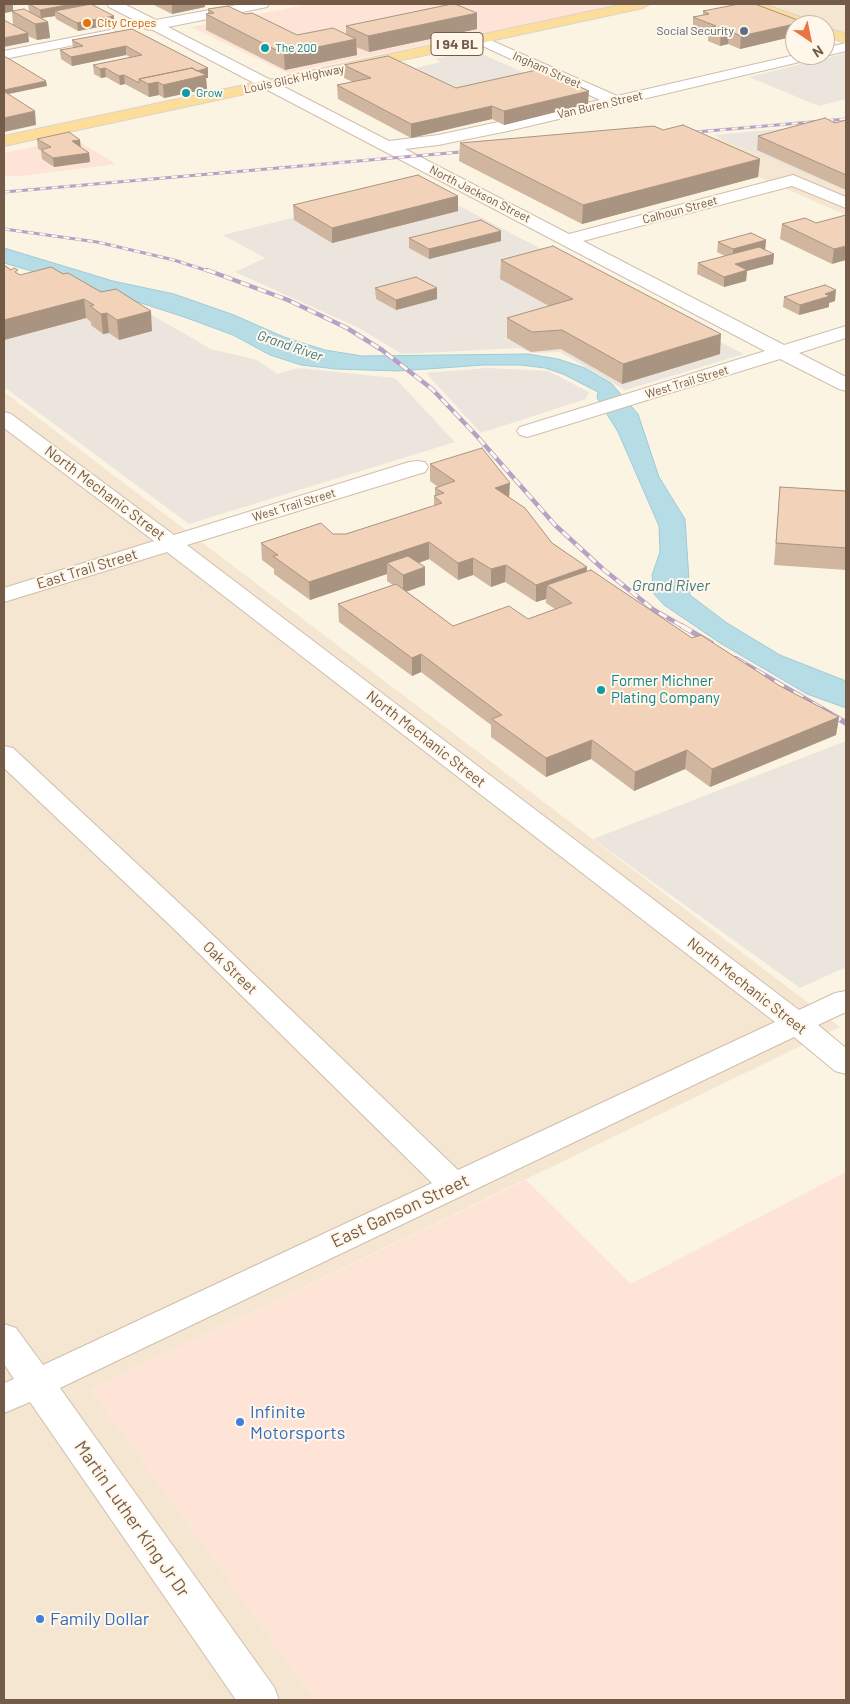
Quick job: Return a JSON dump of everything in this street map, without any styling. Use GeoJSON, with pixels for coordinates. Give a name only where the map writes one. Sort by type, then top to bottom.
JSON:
{"type":"FeatureCollection","features":[{"type":"Feature","properties":{"kind":"main road","name":"Louis Glick Highway"},"geometry":{"type":"LineString","coordinates":[[4,141],[643,4]]}},
{"type":"Feature","properties":{"kind":"main road"},"geometry":{"type":"LineString","coordinates":[[752,4],[785,16]]}},
{"type":"Feature","properties":{"kind":"street","name":"North Jackson Street"},"geometry":{"type":"LineString","coordinates":[[114,4],[846,385]]}},
{"type":"Feature","properties":{"kind":"street"},"geometry":{"type":"LineString","coordinates":[[4,55],[262,4]]}},
{"type":"Feature","properties":{"kind":"street","name":"Ingham Street"},"geometry":{"type":"LineString","coordinates":[[479,39],[616,101]]}},
{"type":"Feature","properties":{"kind":"street","name":"Van Buren Street"},"geometry":{"type":"LineString","coordinates":[[387,146],[438,140],[508,126],[785,61]]}},
{"type":"Feature","properties":{"kind":"street","name":"Calhoun Street"},"geometry":{"type":"LineString","coordinates":[[568,240],[793,180],[846,203]]}},
{"type":"Feature","properties":{"kind":"street","name":"West Trail Street"},"geometry":{"type":"LineString","coordinates":[[527,431],[846,332]]}},
{"type":"Feature","properties":{"kind":"street","name":"North Mechanic Street"},"geometry":{"type":"LineString","coordinates":[[4,418],[797,1024],[846,1064]]}},
{"type":"Feature","properties":{"kind":"street","name":"West Trail Street"},"geometry":{"type":"LineString","coordinates":[[170,543],[417,467]]}},
{"type":"Feature","properties":{"kind":"street","name":"East Trail Street"},"geometry":{"type":"LineString","coordinates":[[4,595],[170,543]]}},
{"type":"Feature","properties":{"kind":"street","name":"Oak Street"},"geometry":{"type":"LineString","coordinates":[[4,754],[184,923],[454,1185]]}},
{"type":"Feature","properties":{"kind":"street","name":"East Ganson Street"},"geometry":{"type":"LineString","coordinates":[[4,1399],[846,1000]]}},
{"type":"Feature","properties":{"kind":"street","name":"Martin Luther King Jr Dr"},"geometry":{"type":"LineString","coordinates":[[4,1337],[259,1700]]}},
{"type":"Feature","properties":{"kind":"shaded area"},"geometry":{"type":"Polygon","coordinates":[[[310,4],[626,4],[287,73],[191,27],[310,4]]]}},
{"type":"Feature","properties":{"kind":"shaded area"},"geometry":{"type":"Polygon","coordinates":[[[761,4],[846,4],[846,36],[835,32],[835,15],[791,15],[761,4]]]}},
{"type":"Feature","properties":{"kind":"shaded area"},"geometry":{"type":"Polygon","coordinates":[[[473,50],[527,74],[461,89],[411,69],[441,62],[435,59],[473,50]]]}},
{"type":"Feature","properties":{"kind":"shaded area"},"geometry":{"type":"Polygon","coordinates":[[[846,53],[846,99],[819,106],[749,77],[798,65],[835,65],[835,56],[846,53]]]}},
{"type":"Feature","properties":{"kind":"shaded area"},"geometry":{"type":"Polygon","coordinates":[[[846,123],[846,191],[714,135],[846,123]]]}},
{"type":"Feature","properties":{"kind":"shaded area"},"geometry":{"type":"Polygon","coordinates":[[[846,127],[846,215],[679,142],[846,127]]]}},
{"type":"Feature","properties":{"kind":"shaded area"},"geometry":{"type":"Polygon","coordinates":[[[73,138],[116,164],[22,176],[4,176],[4,153],[73,138]]]}},
{"type":"Feature","properties":{"kind":"shaded area"},"geometry":{"type":"Polygon","coordinates":[[[422,186],[744,354],[625,390],[560,352],[533,353],[519,348],[402,354],[357,327],[235,272],[265,258],[223,235],[422,186]]]}},
{"type":"Feature","properties":{"kind":"shaded area"},"geometry":{"type":"Polygon","coordinates":[[[4,273],[143,310],[211,349],[257,360],[278,374],[298,368],[395,378],[455,442],[189,524],[4,387],[4,273]]]}},
{"type":"Feature","properties":{"kind":"shaded area"},"geometry":{"type":"Polygon","coordinates":[[[487,368],[548,371],[589,392],[586,399],[481,433],[426,373],[487,368]]]}},
{"type":"Feature","properties":{"kind":"shaded area"},"geometry":{"type":"Polygon","coordinates":[[[4,392],[840,1027],[91,1390],[315,1700],[4,1700],[4,392]]]}},
{"type":"Feature","properties":{"kind":"shaded area"},"geometry":{"type":"Polygon","coordinates":[[[846,741],[846,967],[800,988],[593,839],[846,741]]]}},
{"type":"Feature","properties":{"kind":"shaded area"},"geometry":{"type":"Polygon","coordinates":[[[846,1172],[846,1700],[315,1700],[91,1390],[526,1180],[631,1284],[846,1172]]]}},
{"type":"Feature","properties":{"kind":"water","name":"Grand River"},"geometry":{"type":"Polygon","coordinates":[[[4,248],[113,281],[174,294],[234,315],[284,337],[325,350],[362,356],[528,354],[558,359],[585,368],[611,383],[638,414],[659,477],[685,519],[690,595],[727,623],[780,655],[846,681],[846,708],[807,694],[720,643],[664,605],[654,594],[652,575],[660,552],[659,526],[618,432],[597,398],[598,392],[563,374],[545,368],[521,365],[484,365],[398,371],[336,369],[301,365],[270,355],[233,335],[184,317],[4,263],[4,248]]]}},
{"type":"Feature","properties":{"kind":"building"},"geometry":{"type":"Polygon","coordinates":[[[29,4],[72,4],[40,10],[29,4]]]}},
{"type":"Feature","properties":{"kind":"building"},"geometry":{"type":"Polygon","coordinates":[[[91,4],[114,16],[77,23],[55,11],[91,4]]]}},
{"type":"Feature","properties":{"kind":"building"},"geometry":{"type":"Polygon","coordinates":[[[452,4],[477,13],[368,36],[346,26],[452,4]]]}},
{"type":"Feature","properties":{"kind":"building"},"geometry":{"type":"Polygon","coordinates":[[[739,4],[755,4],[785,15],[785,26],[741,36],[729,31],[721,33],[708,28],[716,26],[693,17],[709,14],[703,11],[739,4]]]}},
{"type":"Feature","properties":{"kind":"building"},"geometry":{"type":"Polygon","coordinates":[[[228,6],[245,14],[252,13],[297,35],[333,28],[356,39],[284,54],[206,14],[214,13],[208,9],[228,6]]]}},
{"type":"Feature","properties":{"kind":"building"},"geometry":{"type":"Polygon","coordinates":[[[24,9],[48,22],[35,24],[12,11],[24,9]]]}},
{"type":"Feature","properties":{"kind":"building"},"geometry":{"type":"Polygon","coordinates":[[[4,20],[28,33],[4,38],[4,20]]]}},
{"type":"Feature","properties":{"kind":"building"},"geometry":{"type":"Polygon","coordinates":[[[132,29],[208,68],[197,71],[192,68],[139,79],[139,83],[124,75],[119,76],[105,68],[100,69],[93,65],[142,55],[126,46],[71,57],[60,50],[83,46],[72,40],[132,29]]]}},
{"type":"Feature","properties":{"kind":"building"},"geometry":{"type":"Polygon","coordinates":[[[388,56],[456,88],[541,69],[589,91],[504,111],[492,106],[411,124],[337,85],[371,78],[344,65],[388,56]]]}},
{"type":"Feature","properties":{"kind":"building"},"geometry":{"type":"Polygon","coordinates":[[[4,57],[6,57],[46,81],[4,90],[4,57]]]}},
{"type":"Feature","properties":{"kind":"building"},"geometry":{"type":"Polygon","coordinates":[[[192,68],[206,75],[163,85],[158,82],[148,84],[139,79],[192,68]]]}},
{"type":"Feature","properties":{"kind":"building"},"geometry":{"type":"Polygon","coordinates":[[[5,92],[35,111],[4,118],[5,92]]]}},
{"type":"Feature","properties":{"kind":"building"},"geometry":{"type":"Polygon","coordinates":[[[825,118],[835,123],[846,120],[846,175],[758,136],[825,118]]]}},
{"type":"Feature","properties":{"kind":"building"},"geometry":{"type":"Polygon","coordinates":[[[683,125],[760,159],[583,205],[460,143],[654,126],[663,130],[683,125]]]}},
{"type":"Feature","properties":{"kind":"building"},"geometry":{"type":"Polygon","coordinates":[[[69,132],[80,140],[72,141],[89,153],[53,158],[41,150],[51,147],[37,139],[69,132]]]}},
{"type":"Feature","properties":{"kind":"building"},"geometry":{"type":"Polygon","coordinates":[[[418,175],[458,196],[332,228],[293,205],[418,175]]]}},
{"type":"Feature","properties":{"kind":"building"},"geometry":{"type":"Polygon","coordinates":[[[846,215],[846,246],[834,249],[782,224],[805,218],[816,223],[846,215]]]}},
{"type":"Feature","properties":{"kind":"building"},"geometry":{"type":"Polygon","coordinates":[[[481,220],[501,231],[429,249],[409,238],[481,220]]]}},
{"type":"Feature","properties":{"kind":"building"},"geometry":{"type":"Polygon","coordinates":[[[751,233],[766,240],[733,249],[718,242],[751,233]]]}},
{"type":"Feature","properties":{"kind":"building"},"geometry":{"type":"Polygon","coordinates":[[[553,246],[721,334],[623,364],[562,330],[532,332],[507,318],[573,299],[501,260],[553,246]]]}},
{"type":"Feature","properties":{"kind":"building"},"geometry":{"type":"Polygon","coordinates":[[[759,247],[774,254],[735,264],[747,270],[724,277],[698,263],[759,247]]]}},
{"type":"Feature","properties":{"kind":"building"},"geometry":{"type":"Polygon","coordinates":[[[4,265],[11,270],[14,268],[18,270],[15,272],[20,275],[51,267],[63,274],[68,273],[101,292],[116,289],[151,311],[117,320],[107,313],[101,314],[90,306],[94,305],[84,299],[4,320],[4,265]]]}},
{"type":"Feature","properties":{"kind":"building"},"geometry":{"type":"Polygon","coordinates":[[[416,277],[437,288],[396,300],[375,288],[416,277]]]}},
{"type":"Feature","properties":{"kind":"building"},"geometry":{"type":"Polygon","coordinates":[[[825,285],[836,290],[825,294],[830,296],[800,305],[784,297],[825,285]]]}},
{"type":"Feature","properties":{"kind":"building"},"geometry":{"type":"Polygon","coordinates":[[[482,448],[510,483],[495,488],[525,508],[552,543],[587,567],[536,585],[506,565],[491,569],[473,558],[458,563],[429,542],[309,582],[273,556],[278,555],[261,543],[321,523],[333,534],[346,534],[442,503],[434,496],[444,493],[435,488],[455,481],[430,464],[482,448]]]}},
{"type":"Feature","properties":{"kind":"building"},"geometry":{"type":"Polygon","coordinates":[[[780,487],[846,491],[846,548],[776,543],[780,487]]]}},
{"type":"Feature","properties":{"kind":"building"},"geometry":{"type":"Polygon","coordinates":[[[408,556],[425,567],[403,575],[387,563],[408,556]]]}},
{"type":"Feature","properties":{"kind":"building","name":"Former Michner Plating Company"},"geometry":{"type":"Polygon","coordinates":[[[591,570],[692,638],[701,635],[780,686],[839,717],[712,769],[687,750],[635,772],[592,740],[546,758],[492,719],[502,715],[421,654],[412,658],[338,604],[396,584],[453,626],[509,606],[528,619],[572,603],[547,585],[591,570]]]}},
{"type":"Feature","properties":{"kind":"railway"},"geometry":{"type":"LineString","coordinates":[[684,133],[846,119]]}},
{"type":"Feature","properties":{"kind":"railway"},"geometry":{"type":"LineString","coordinates":[[4,192],[472,151]]}},
{"type":"Feature","properties":{"kind":"railway"},"geometry":{"type":"LineString","coordinates":[[4,229],[97,242],[174,260],[211,272]]}},
{"type":"Feature","properties":{"kind":"railway"},"geometry":{"type":"LineString","coordinates":[[207,270],[288,300],[347,328],[382,350],[432,389],[475,434],[555,525],[603,569],[654,610],[684,627]]}},
{"type":"Feature","properties":{"kind":"railway"},"geometry":{"type":"LineString","coordinates":[[682,626],[711,643]]}},
{"type":"Feature","properties":{"kind":"railway"},"geometry":{"type":"LineString","coordinates":[[736,659],[846,723]]}},
{"type":"Feature","properties":{"kind":"place","name":"City Crepes"},"geometry":{"type":"Point","coordinates":[87,23]}},
{"type":"Feature","properties":{"kind":"place","name":"Social Security"},"geometry":{"type":"Point","coordinates":[744,31]}},
{"type":"Feature","properties":{"kind":"place","name":"The 200"},"geometry":{"type":"Point","coordinates":[265,48]}},
{"type":"Feature","properties":{"kind":"place","name":"Grow"},"geometry":{"type":"Point","coordinates":[186,93]}},
{"type":"Feature","properties":{"kind":"place","name":"Former Michner Plating Company"},"geometry":{"type":"Point","coordinates":[601,690]}},
{"type":"Feature","properties":{"kind":"place","name":"Infinite Motorsports"},"geometry":{"type":"Point","coordinates":[240,1422]}},
{"type":"Feature","properties":{"kind":"place","name":"Family Dollar"},"geometry":{"type":"Point","coordinates":[40,1619]}}]}
